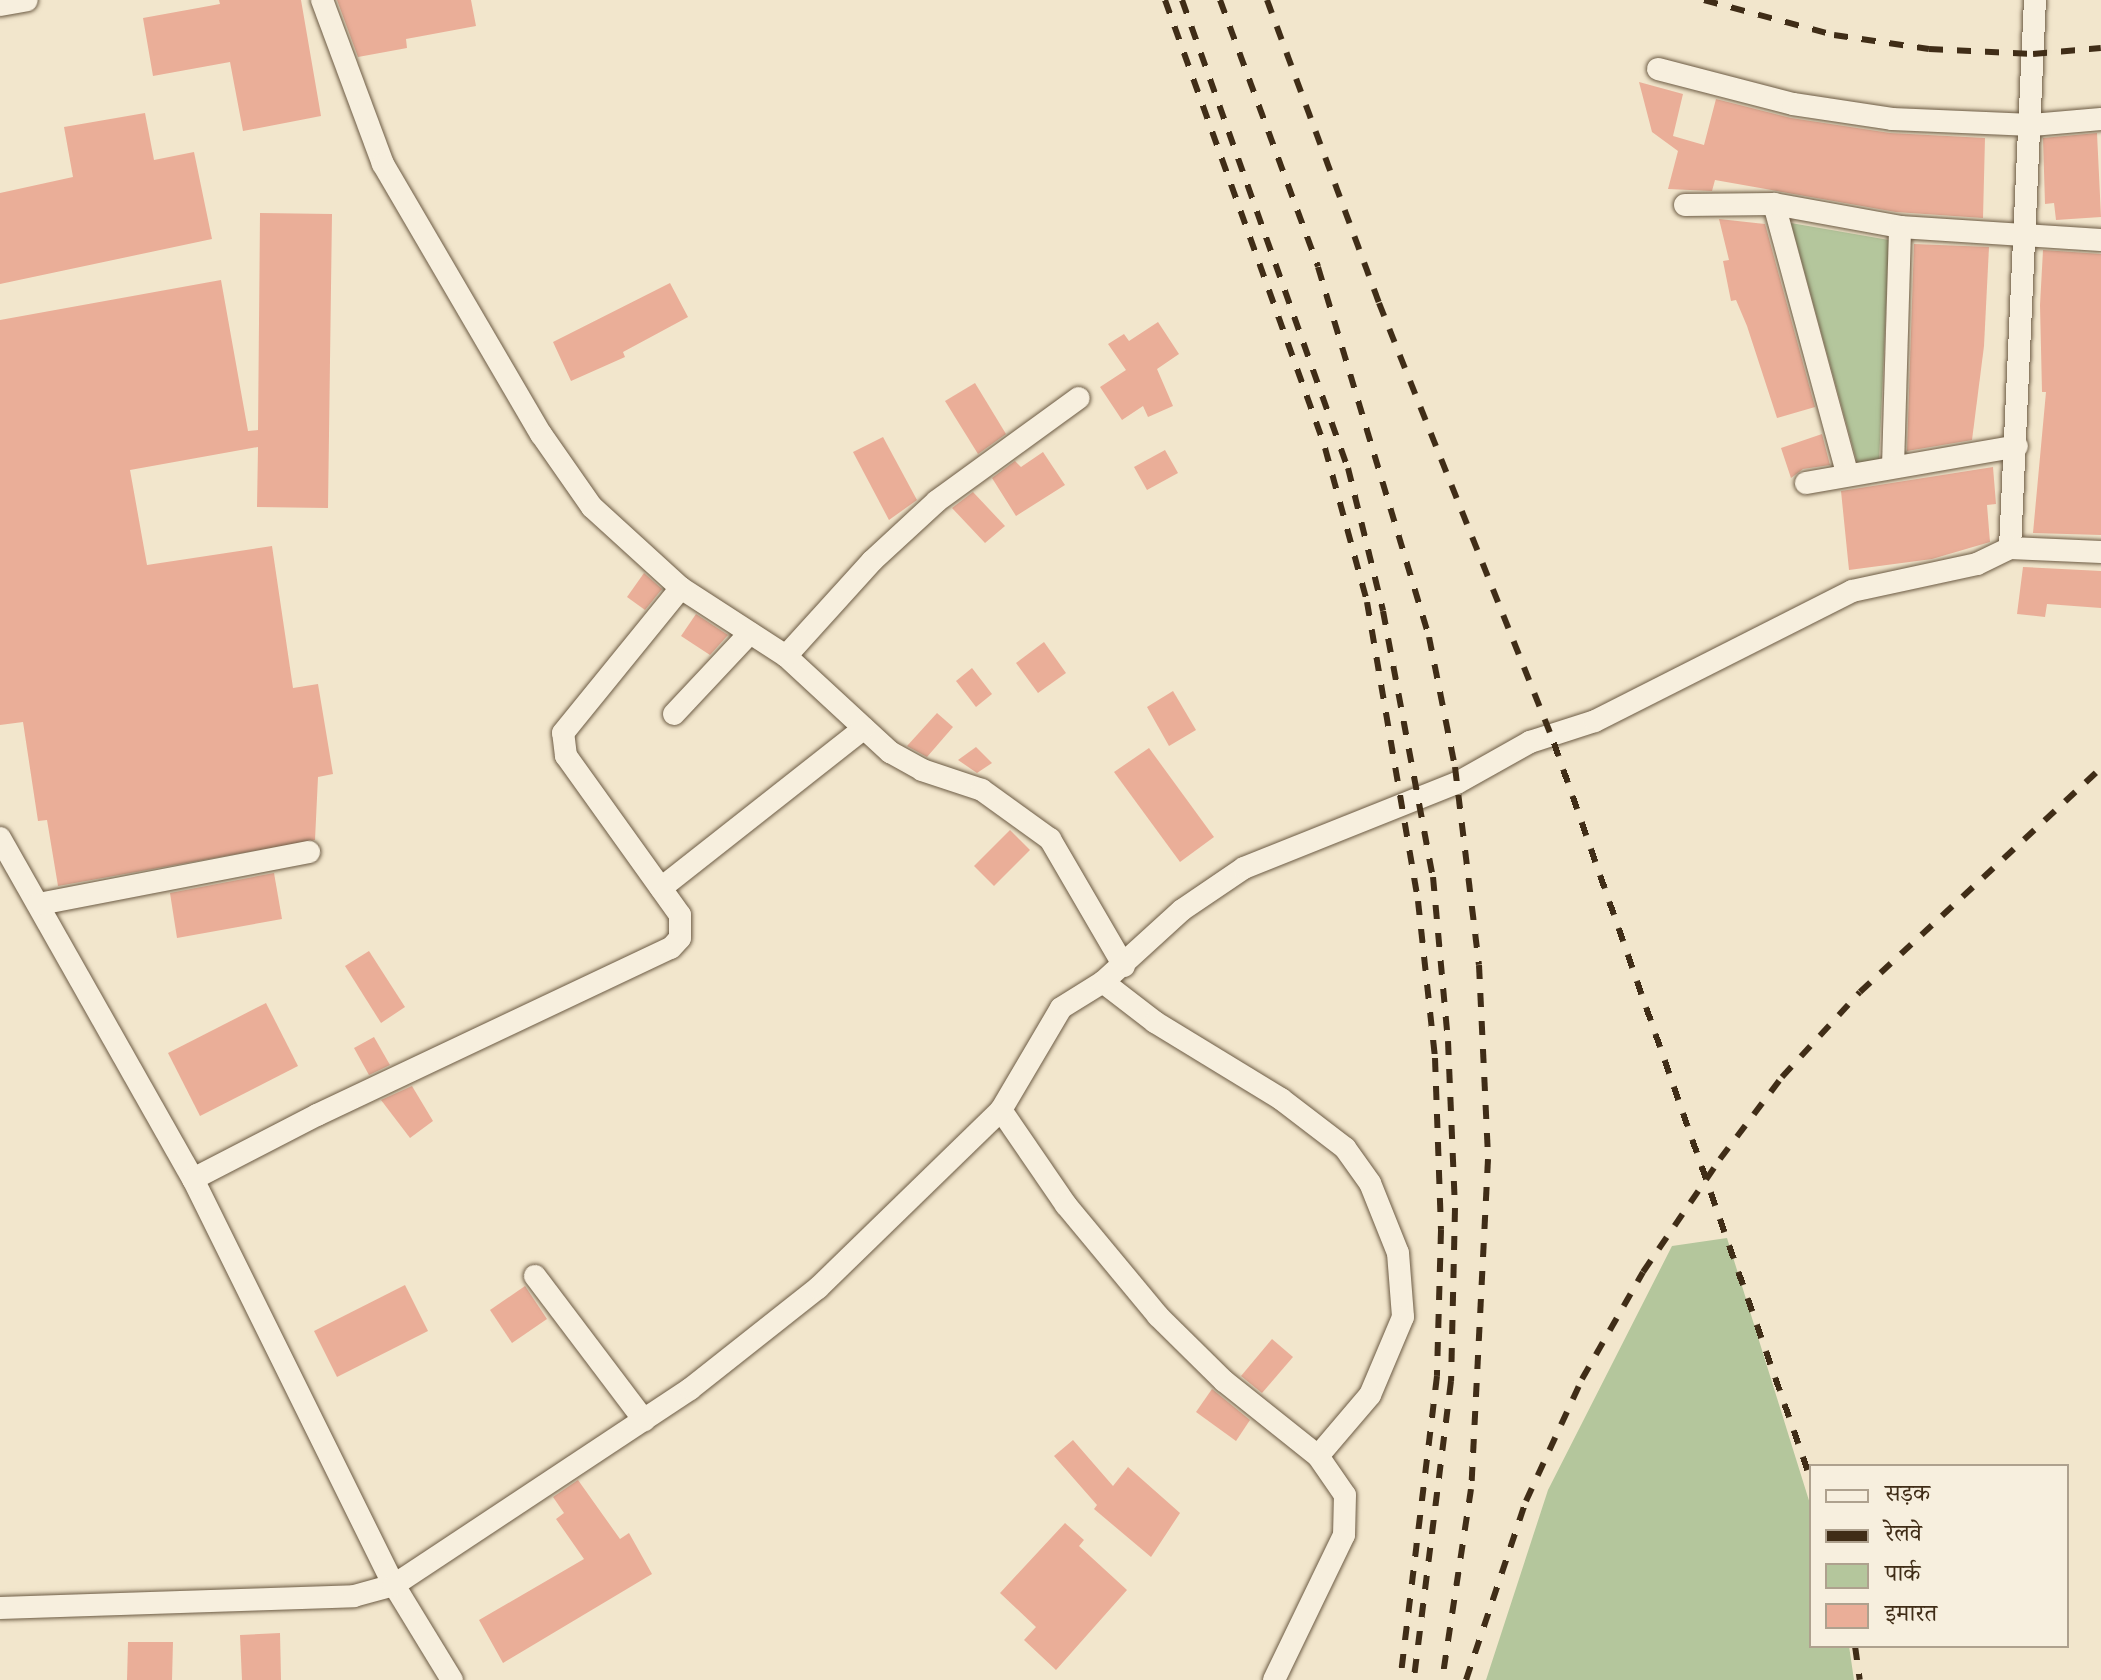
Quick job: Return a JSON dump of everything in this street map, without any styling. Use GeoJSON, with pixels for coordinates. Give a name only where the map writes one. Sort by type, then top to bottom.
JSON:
{"type":"FeatureCollection","features":[{"type":"Feature","properties":{"kind":"street"},"geometry":{"type":"LineString","coordinates":[[0,5],[27,0]]}},
{"type":"Feature","properties":{"kind":"street"},"geometry":{"type":"LineString","coordinates":[[322,0],[383,164],[541,434],[592,507],[681,588],[786,656],[905,762],[982,790],[1050,839],[1124,966]]}},
{"type":"Feature","properties":{"kind":"street"},"geometry":{"type":"LineString","coordinates":[[2010,548],[2032,125],[2035,0]]}},
{"type":"Feature","properties":{"kind":"street"},"geometry":{"type":"LineString","coordinates":[[1658,69],[1793,104],[1864,115],[2032,125],[2101,119]]}},
{"type":"Feature","properties":{"kind":"street"},"geometry":{"type":"LineString","coordinates":[[1685,205],[1774,204],[1900,227],[2101,240]]}},
{"type":"Feature","properties":{"kind":"street"},"geometry":{"type":"LineString","coordinates":[[1774,204],[1847,473]]}},
{"type":"Feature","properties":{"kind":"street"},"geometry":{"type":"LineString","coordinates":[[1893,466],[1900,227]]}},
{"type":"Feature","properties":{"kind":"street"},"geometry":{"type":"LineString","coordinates":[[786,656],[872,561],[937,501],[1079,398]]}},
{"type":"Feature","properties":{"kind":"street"},"geometry":{"type":"LineString","coordinates":[[1806,483],[1847,473],[2017,446]]}},
{"type":"Feature","properties":{"kind":"street"},"geometry":{"type":"LineString","coordinates":[[0,1608],[354,1596],[394,1585],[644,1420],[818,1288],[1001,1110],[1048,1023],[1061,1008],[1124,966],[1182,910],[1244,868],[1457,783],[1530,742],[1595,721],[1852,591],[1977,564],[2010,548],[2101,552]]}},
{"type":"Feature","properties":{"kind":"street"},"geometry":{"type":"LineString","coordinates":[[193,1179],[317,1115],[671,948],[682,926],[661,888],[566,756],[563,733],[681,588]]}},
{"type":"Feature","properties":{"kind":"street"},"geometry":{"type":"LineString","coordinates":[[674,714],[750,633]]}},
{"type":"Feature","properties":{"kind":"street"},"geometry":{"type":"LineString","coordinates":[[661,888],[864,728]]}},
{"type":"Feature","properties":{"kind":"street"},"geometry":{"type":"LineString","coordinates":[[0,838],[193,1179],[394,1585],[452,1680]]}},
{"type":"Feature","properties":{"kind":"street"},"geometry":{"type":"LineString","coordinates":[[39,904],[309,852]]}},
{"type":"Feature","properties":{"kind":"street"},"geometry":{"type":"LineString","coordinates":[[1103,982],[1155,1022],[1281,1099],[1345,1148],[1370,1183],[1398,1253],[1403,1317],[1370,1395],[1318,1456]]}},
{"type":"Feature","properties":{"kind":"street"},"geometry":{"type":"LineString","coordinates":[[1001,1110],[1066,1205],[1158,1316],[1224,1381],[1318,1456],[1345,1495],[1348,1513],[1344,1535],[1274,1680]]}},
{"type":"Feature","properties":{"kind":"street"},"geometry":{"type":"LineString","coordinates":[[535,1276],[644,1420]]}},
{"type":"Feature","properties":{"kind":"green space"},"geometry":{"type":"Polygon","coordinates":[[[1791,223],[1889,240],[1879,462],[1858,466],[1791,223]]]}},
{"type":"Feature","properties":{"kind":"green space"},"geometry":{"type":"Polygon","coordinates":[[[1727,1238],[1809,1501],[1809,1648],[1849,1648],[1854,1680],[1486,1680],[1548,1490],[1672,1246],[1727,1238]]]}},
{"type":"Feature","properties":{"kind":"building"},"geometry":{"type":"Polygon","coordinates":[[[219,0],[301,0],[321,116],[243,131],[230,62],[153,76],[143,18],[220,4],[219,0]]]}},
{"type":"Feature","properties":{"kind":"building"},"geometry":{"type":"Polygon","coordinates":[[[337,0],[471,0],[476,26],[406,39],[407,48],[358,57],[337,0]]]}},
{"type":"Feature","properties":{"kind":"building"},"geometry":{"type":"Polygon","coordinates":[[[1639,82],[1683,94],[1673,136],[1704,145],[1716,99],[1791,118],[1890,133],[1985,138],[1983,218],[1896,212],[1715,180],[1712,191],[1668,189],[1678,151],[1652,132],[1639,82]]]}},
{"type":"Feature","properties":{"kind":"building"},"geometry":{"type":"Polygon","coordinates":[[[145,113],[154,160],[194,152],[212,239],[0,284],[0,193],[73,177],[64,127],[145,113]]]}},
{"type":"Feature","properties":{"kind":"building"},"geometry":{"type":"Polygon","coordinates":[[[2097,133],[2101,217],[2056,220],[2054,203],[2045,204],[2043,138],[2097,133]]]}},
{"type":"Feature","properties":{"kind":"building"},"geometry":{"type":"Polygon","coordinates":[[[260,213],[332,214],[328,508],[257,507],[258,447],[130,470],[147,565],[272,546],[293,688],[318,684],[333,774],[318,777],[315,840],[58,886],[47,820],[38,821],[23,722],[0,725],[0,320],[221,280],[248,431],[258,430],[260,213]]]}},
{"type":"Feature","properties":{"kind":"building"},"geometry":{"type":"Polygon","coordinates":[[[1719,219],[1765,224],[1815,407],[1777,418],[1747,326],[1736,300],[1731,301],[1723,261],[1729,260],[1719,219]]]}},
{"type":"Feature","properties":{"kind":"building"},"geometry":{"type":"Polygon","coordinates":[[[1914,244],[1989,247],[1984,346],[1972,440],[1907,451],[1914,244]]]}},
{"type":"Feature","properties":{"kind":"building"},"geometry":{"type":"Polygon","coordinates":[[[2043,250],[2101,254],[2101,535],[2033,533],[2046,392],[2042,392],[2040,305],[2043,250]]]}},
{"type":"Feature","properties":{"kind":"building"},"geometry":{"type":"Polygon","coordinates":[[[670,283],[688,317],[623,352],[625,357],[571,381],[553,342],[670,283]]]}},
{"type":"Feature","properties":{"kind":"building"},"geometry":{"type":"Polygon","coordinates":[[[1158,322],[1179,354],[1157,369],[1173,406],[1148,417],[1143,406],[1122,420],[1100,387],[1126,370],[1108,344],[1124,334],[1129,341],[1158,322]]]}},
{"type":"Feature","properties":{"kind":"building"},"geometry":{"type":"Polygon","coordinates":[[[975,383],[1006,434],[978,454],[945,401],[975,383]]]}},
{"type":"Feature","properties":{"kind":"building"},"geometry":{"type":"Polygon","coordinates":[[[1822,434],[1830,465],[1803,469],[1791,478],[1781,448],[1822,434]]]}},
{"type":"Feature","properties":{"kind":"building"},"geometry":{"type":"Polygon","coordinates":[[[883,437],[917,500],[889,520],[853,452],[883,437]]]}},
{"type":"Feature","properties":{"kind":"building"},"geometry":{"type":"Polygon","coordinates":[[[1165,450],[1178,473],[1147,490],[1134,467],[1165,450]]]}},
{"type":"Feature","properties":{"kind":"building"},"geometry":{"type":"Polygon","coordinates":[[[1043,452],[1065,485],[1016,516],[992,478],[1015,461],[1021,467],[1043,452]]]}},
{"type":"Feature","properties":{"kind":"building"},"geometry":{"type":"Polygon","coordinates":[[[1993,467],[1996,504],[1987,505],[1990,542],[1932,559],[1849,570],[1841,491],[1993,467]]]}},
{"type":"Feature","properties":{"kind":"building"},"geometry":{"type":"Polygon","coordinates":[[[973,492],[1005,526],[985,543],[952,508],[973,492]]]}},
{"type":"Feature","properties":{"kind":"building"},"geometry":{"type":"Polygon","coordinates":[[[2023,567],[2101,571],[2101,608],[2047,604],[2045,617],[2017,614],[2023,567]]]}},
{"type":"Feature","properties":{"kind":"building"},"geometry":{"type":"Polygon","coordinates":[[[644,573],[662,589],[645,610],[627,597],[644,573]]]}},
{"type":"Feature","properties":{"kind":"building"},"geometry":{"type":"Polygon","coordinates":[[[696,614],[728,635],[710,655],[681,636],[696,614]]]}},
{"type":"Feature","properties":{"kind":"building"},"geometry":{"type":"Polygon","coordinates":[[[1044,642],[1066,673],[1038,693],[1016,663],[1044,642]]]}},
{"type":"Feature","properties":{"kind":"building"},"geometry":{"type":"Polygon","coordinates":[[[972,668],[992,694],[976,707],[956,681],[972,668]]]}},
{"type":"Feature","properties":{"kind":"building"},"geometry":{"type":"Polygon","coordinates":[[[1173,691],[1196,730],[1169,746],[1147,707],[1173,691]]]}},
{"type":"Feature","properties":{"kind":"building"},"geometry":{"type":"Polygon","coordinates":[[[937,713],[953,727],[927,757],[907,746],[937,713]]]}},
{"type":"Feature","properties":{"kind":"building"},"geometry":{"type":"Polygon","coordinates":[[[976,747],[992,763],[977,773],[958,760],[976,747]]]}},
{"type":"Feature","properties":{"kind":"building"},"geometry":{"type":"Polygon","coordinates":[[[1149,748],[1214,837],[1180,862],[1114,772],[1149,748]]]}},
{"type":"Feature","properties":{"kind":"building"},"geometry":{"type":"Polygon","coordinates":[[[1010,830],[1030,850],[994,886],[974,866],[1010,830]]]}},
{"type":"Feature","properties":{"kind":"building"},"geometry":{"type":"Polygon","coordinates":[[[274,873],[282,919],[177,938],[170,893],[274,873]]]}},
{"type":"Feature","properties":{"kind":"building"},"geometry":{"type":"Polygon","coordinates":[[[369,951],[405,1007],[381,1023],[345,966],[369,951]]]}},
{"type":"Feature","properties":{"kind":"building"},"geometry":{"type":"Polygon","coordinates":[[[266,1003],[298,1066],[200,1116],[168,1053],[266,1003]]]}},
{"type":"Feature","properties":{"kind":"building"},"geometry":{"type":"Polygon","coordinates":[[[374,1037],[390,1065],[369,1075],[354,1048],[374,1037]]]}},
{"type":"Feature","properties":{"kind":"building"},"geometry":{"type":"Polygon","coordinates":[[[412,1086],[433,1121],[410,1138],[381,1100],[412,1086]]]}},
{"type":"Feature","properties":{"kind":"building"},"geometry":{"type":"Polygon","coordinates":[[[405,1285],[428,1331],[337,1377],[314,1331],[405,1285]]]}},
{"type":"Feature","properties":{"kind":"building"},"geometry":{"type":"Polygon","coordinates":[[[525,1286],[547,1319],[512,1343],[490,1310],[525,1286]]]}},
{"type":"Feature","properties":{"kind":"building"},"geometry":{"type":"Polygon","coordinates":[[[1272,1339],[1293,1357],[1262,1393],[1241,1376],[1272,1339]]]}},
{"type":"Feature","properties":{"kind":"building"},"geometry":{"type":"Polygon","coordinates":[[[1212,1389],[1250,1420],[1236,1441],[1196,1412],[1212,1389]]]}},
{"type":"Feature","properties":{"kind":"building"},"geometry":{"type":"Polygon","coordinates":[[[1073,1440],[1113,1486],[1128,1467],[1180,1513],[1151,1557],[1094,1509],[1097,1505],[1054,1456],[1073,1440]]]}},
{"type":"Feature","properties":{"kind":"building"},"geometry":{"type":"Polygon","coordinates":[[[578,1480],[620,1539],[629,1533],[652,1574],[503,1663],[479,1620],[584,1559],[556,1519],[564,1513],[553,1497],[578,1480]]]}},
{"type":"Feature","properties":{"kind":"building"},"geometry":{"type":"Polygon","coordinates":[[[1065,1523],[1084,1540],[1079,1546],[1127,1590],[1056,1670],[1024,1640],[1036,1627],[1000,1593],[1065,1523]]]}},
{"type":"Feature","properties":{"kind":"building"},"geometry":{"type":"Polygon","coordinates":[[[280,1633],[281,1680],[242,1680],[240,1635],[280,1633]]]}},
{"type":"Feature","properties":{"kind":"building"},"geometry":{"type":"Polygon","coordinates":[[[128,1642],[173,1642],[172,1680],[127,1680],[128,1642]]]}},
{"type":"Feature","properties":{"kind":"railway"},"geometry":{"type":"LineString","coordinates":[[1165,0],[1325,448],[1367,602],[1418,901],[1435,1058],[1441,1230],[1437,1376],[1400,1680]]}},
{"type":"Feature","properties":{"kind":"railway"},"geometry":{"type":"LineString","coordinates":[[1182,0],[1348,468],[1383,611],[1433,877],[1448,1041],[1455,1208],[1451,1381],[1414,1680]]}},
{"type":"Feature","properties":{"kind":"railway"},"geometry":{"type":"LineString","coordinates":[[1220,0],[1318,267],[1429,637],[1455,767],[1479,965],[1488,1159],[1471,1489],[1442,1680]]}},
{"type":"Feature","properties":{"kind":"railway"},"geometry":{"type":"LineString","coordinates":[[1267,0],[1379,303],[1554,743],[1809,1474]]}},
{"type":"Feature","properties":{"kind":"railway"},"geometry":{"type":"LineString","coordinates":[[1704,0],[1834,35],[1929,49],[2033,54],[2101,48]]}},
{"type":"Feature","properties":{"kind":"railway"},"geometry":{"type":"LineString","coordinates":[[1466,1680],[1526,1501],[1582,1379],[1643,1272],[1720,1159],[1782,1077],[1860,992],[2101,768]]}},
{"type":"Feature","properties":{"kind":"railway"},"geometry":{"type":"LineString","coordinates":[[1855,1648],[1860,1680]]}}]}
